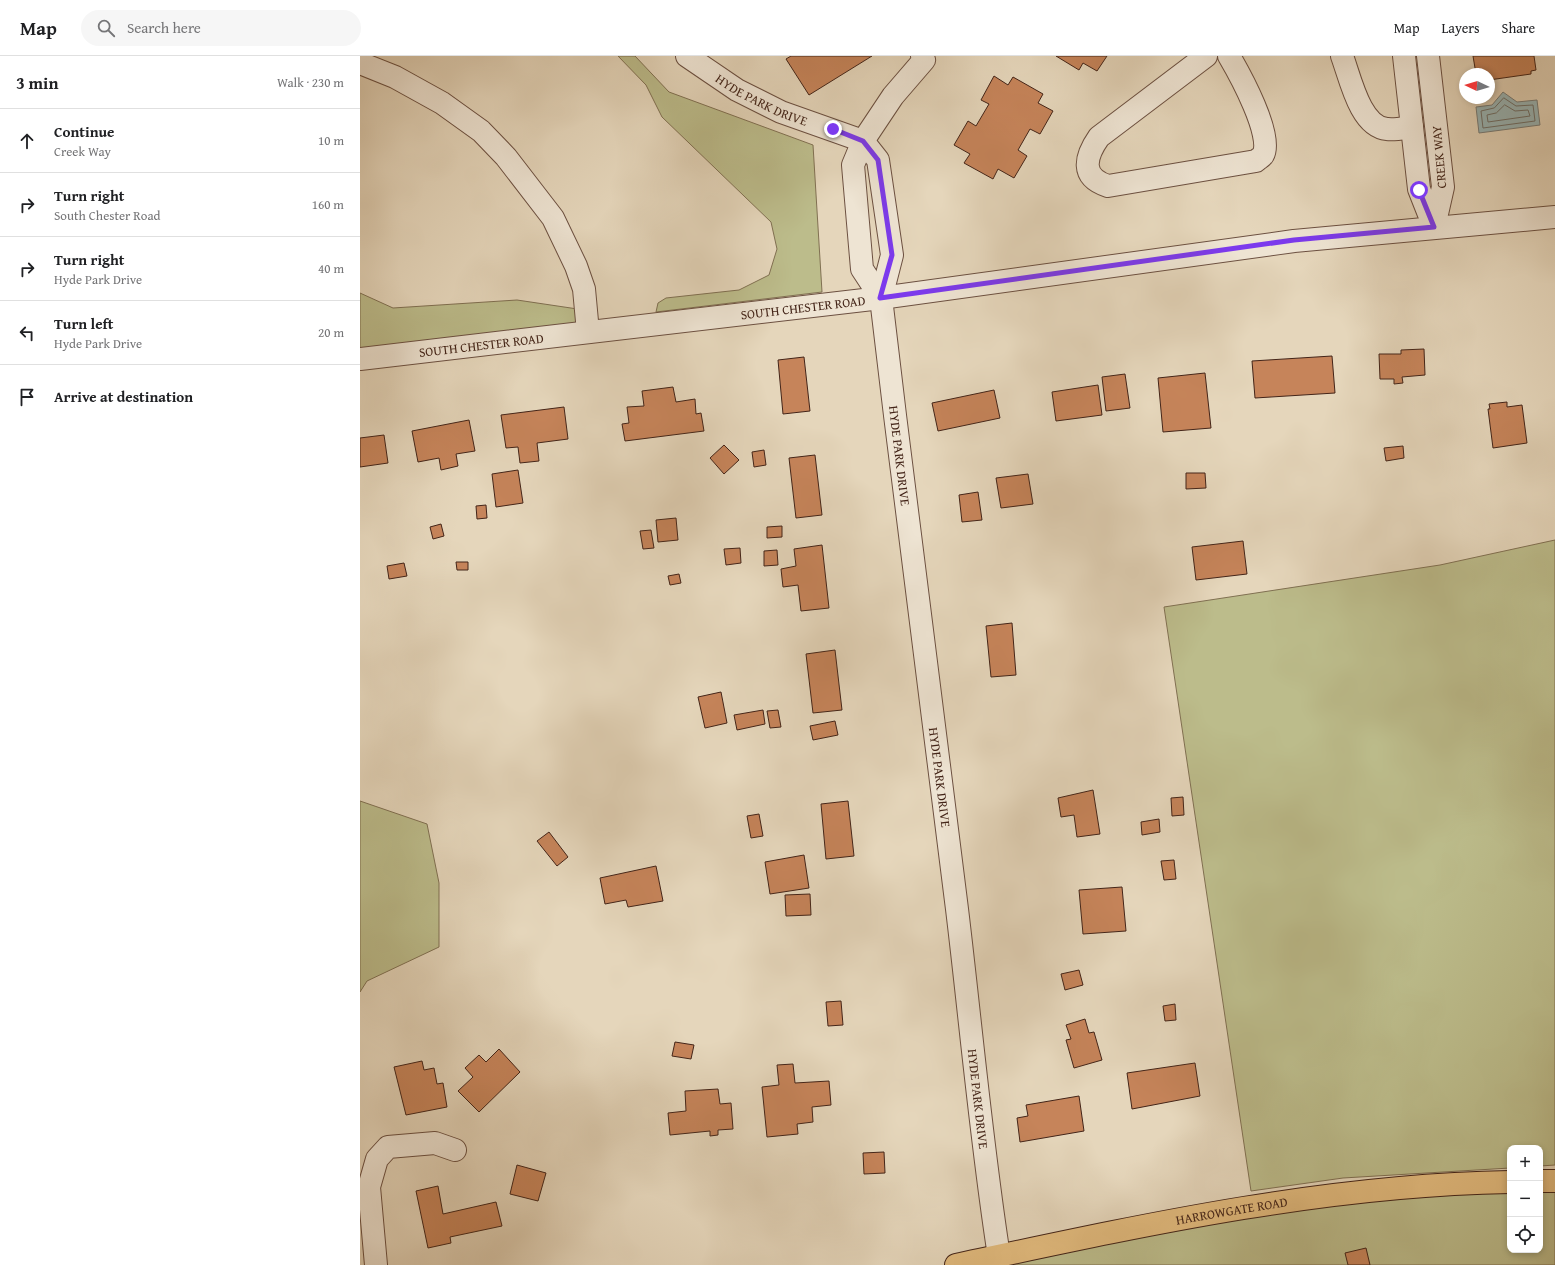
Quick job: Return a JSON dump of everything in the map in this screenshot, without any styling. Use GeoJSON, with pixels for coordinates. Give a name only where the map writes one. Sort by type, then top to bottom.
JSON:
{"type":"FeatureCollection","features":[{"type":"Feature","properties":{"kind":"main road"},"geometry":{"type":"LineString","coordinates":[[1543,1181],[1555,1181]]}},
{"type":"Feature","properties":{"kind":"main road","name":"HARROWGATE ROAD"},"geometry":{"type":"LineString","coordinates":[[956,1265],[1212,1214],[1326,1195],[1453,1183],[1507,1182]]}},
{"type":"Feature","properties":{"kind":"street","name":"HYDE PARK DRIVE"},"geometry":{"type":"LineString","coordinates":[[687,56],[737,90],[781,112],[863,141],[878,160],[892,255],[880,298],[958,917],[982,1122],[986,1170],[999,1256]]}},
{"type":"Feature","properties":{"kind":"street"},"geometry":{"type":"LineString","coordinates":[[1206,56],[1099,137],[1091,149],[1088,163],[1089,174],[1097,183],[1108,186],[1256,161],[1263,155],[1265,146],[1259,117],[1247,87],[1229,56]]}},
{"type":"Feature","properties":{"kind":"street"},"geometry":{"type":"LineString","coordinates":[[1342,56],[1364,115],[1374,124],[1386,129],[1412,127]]}},
{"type":"Feature","properties":{"kind":"street","name":"CREEK WAY"},"geometry":{"type":"LineString","coordinates":[[1404,56],[1419,190],[1434,227]]}},
{"type":"Feature","properties":{"kind":"street","name":"CREEK WAY"},"geometry":{"type":"LineString","coordinates":[[1428,56],[1444,188],[1434,227]]}},
{"type":"Feature","properties":{"kind":"street","name":"HYDE PARK DRIVE"},"geometry":{"type":"LineString","coordinates":[[880,298],[862,269],[853,165],[863,141],[893,96],[925,57]]}},
{"type":"Feature","properties":{"kind":"street"},"geometry":{"type":"LineString","coordinates":[[360,63],[395,77],[442,103],[481,131],[506,157],[553,218],[576,266],[584,289],[588,332]]}},
{"type":"Feature","properties":{"kind":"street","name":"SOUTH CHESTER ROAD"},"geometry":{"type":"LineString","coordinates":[[360,359],[880,298],[1294,240],[1555,217]]}},
{"type":"Feature","properties":{"kind":"street"},"geometry":{"type":"LineString","coordinates":[[376,1265],[369,1186],[377,1160],[388,1147],[435,1144],[454,1150]]}},
{"type":"Feature","properties":{"kind":"green space"},"geometry":{"type":"Polygon","coordinates":[[[618,56],[635,56],[669,92],[813,145],[822,292],[656,312],[658,303],[666,298],[739,290],[769,275],[777,249],[771,222],[662,117],[646,85],[618,56]]]}},
{"type":"Feature","properties":{"kind":"green space"},"geometry":{"type":"Polygon","coordinates":[[[360,293],[393,308],[517,300],[591,311],[600,321],[360,350],[360,293]]]}},
{"type":"Feature","properties":{"kind":"green space"},"geometry":{"type":"Polygon","coordinates":[[[1555,540],[1555,1165],[1543,1166],[1543,1145],[1507,1145],[1507,1168],[1343,1178],[1251,1191],[1164,607],[1440,565],[1555,540]]]}},
{"type":"Feature","properties":{"kind":"green space"},"geometry":{"type":"Polygon","coordinates":[[[360,801],[427,824],[439,883],[439,947],[367,981],[360,992],[360,801]]]}},
{"type":"Feature","properties":{"kind":"green space"},"geometry":{"type":"Polygon","coordinates":[[[1507,1182],[1507,1253],[1543,1253],[1543,1182],[1555,1182],[1555,1265],[966,1265],[1212,1214],[1507,1182]]]}},
{"type":"Feature","properties":{"kind":"water"},"geometry":{"type":"Polygon","coordinates":[[[1503,92],[1517,102],[1537,100],[1540,125],[1479,133],[1476,107],[1492,105],[1495,104],[1495,101],[1503,92]]]}},
{"type":"Feature","properties":{"kind":"building"},"geometry":{"type":"Polygon","coordinates":[[[791,56],[872,56],[809,95],[786,59],[791,56]]]}},
{"type":"Feature","properties":{"kind":"building"},"geometry":{"type":"Polygon","coordinates":[[[1056,56],[1107,56],[1097,71],[1083,63],[1079,70],[1056,56]]]}},
{"type":"Feature","properties":{"kind":"building"},"geometry":{"type":"Polygon","coordinates":[[[1473,56],[1534,56],[1536,70],[1531,71],[1531,74],[1495,79],[1495,68],[1475,68],[1473,56]]]}},
{"type":"Feature","properties":{"kind":"building"},"geometry":{"type":"Polygon","coordinates":[[[994,76],[1008,85],[1013,77],[1043,94],[1038,103],[1053,111],[1040,134],[1030,129],[1018,150],[1027,156],[1014,178],[998,169],[993,179],[964,163],[970,154],[954,145],[968,121],[976,126],[989,104],[981,100],[994,76]]]}},
{"type":"Feature","properties":{"kind":"building"},"geometry":{"type":"Polygon","coordinates":[[[1424,349],[1425,375],[1402,377],[1403,383],[1394,384],[1394,379],[1380,379],[1379,354],[1401,354],[1401,350],[1424,349]]]}},
{"type":"Feature","properties":{"kind":"building"},"geometry":{"type":"Polygon","coordinates":[[[1332,356],[1335,393],[1255,398],[1252,361],[1332,356]]]}},
{"type":"Feature","properties":{"kind":"building"},"geometry":{"type":"Polygon","coordinates":[[[804,357],[810,411],[783,414],[778,360],[804,357]]]}},
{"type":"Feature","properties":{"kind":"building"},"geometry":{"type":"Polygon","coordinates":[[[1205,373],[1211,428],[1163,432],[1158,378],[1205,373]]]}},
{"type":"Feature","properties":{"kind":"building"},"geometry":{"type":"Polygon","coordinates":[[[1125,374],[1130,408],[1106,411],[1102,377],[1125,374]]]}},
{"type":"Feature","properties":{"kind":"building"},"geometry":{"type":"Polygon","coordinates":[[[1098,385],[1102,415],[1056,421],[1052,392],[1098,385]]]}},
{"type":"Feature","properties":{"kind":"building"},"geometry":{"type":"Polygon","coordinates":[[[673,387],[676,402],[695,399],[696,414],[701,413],[704,431],[625,441],[622,424],[629,423],[627,407],[644,406],[642,391],[673,387]]]}},
{"type":"Feature","properties":{"kind":"building"},"geometry":{"type":"Polygon","coordinates":[[[994,390],[1000,418],[938,431],[932,403],[994,390]]]}},
{"type":"Feature","properties":{"kind":"building"},"geometry":{"type":"Polygon","coordinates":[[[1507,402],[1507,407],[1522,405],[1527,443],[1493,448],[1488,409],[1490,409],[1489,404],[1507,402]]]}},
{"type":"Feature","properties":{"kind":"building"},"geometry":{"type":"Polygon","coordinates":[[[564,407],[568,439],[537,443],[539,461],[520,463],[518,447],[506,448],[501,415],[564,407]]]}},
{"type":"Feature","properties":{"kind":"building"},"geometry":{"type":"Polygon","coordinates":[[[469,420],[475,451],[456,454],[458,466],[441,470],[439,458],[418,462],[412,431],[469,420]]]}},
{"type":"Feature","properties":{"kind":"building"},"geometry":{"type":"Polygon","coordinates":[[[384,435],[388,463],[360,467],[360,438],[384,435]]]}},
{"type":"Feature","properties":{"kind":"building"},"geometry":{"type":"Polygon","coordinates":[[[724,445],[739,460],[724,474],[710,458],[724,445]]]}},
{"type":"Feature","properties":{"kind":"building"},"geometry":{"type":"Polygon","coordinates":[[[1403,446],[1404,458],[1386,461],[1384,448],[1403,446]]]}},
{"type":"Feature","properties":{"kind":"building"},"geometry":{"type":"Polygon","coordinates":[[[764,450],[766,465],[754,467],[752,452],[764,450]]]}},
{"type":"Feature","properties":{"kind":"building"},"geometry":{"type":"Polygon","coordinates":[[[815,455],[822,515],[796,518],[789,458],[815,455]]]}},
{"type":"Feature","properties":{"kind":"building"},"geometry":{"type":"Polygon","coordinates":[[[518,470],[523,503],[496,507],[492,474],[518,470]]]}},
{"type":"Feature","properties":{"kind":"building"},"geometry":{"type":"Polygon","coordinates":[[[1186,473],[1205,473],[1206,488],[1186,489],[1186,473]]]}},
{"type":"Feature","properties":{"kind":"building"},"geometry":{"type":"Polygon","coordinates":[[[1028,474],[1033,504],[1001,508],[996,478],[1028,474]]]}},
{"type":"Feature","properties":{"kind":"building"},"geometry":{"type":"Polygon","coordinates":[[[978,492],[982,520],[962,522],[959,495],[978,492]]]}},
{"type":"Feature","properties":{"kind":"building"},"geometry":{"type":"Polygon","coordinates":[[[486,505],[487,518],[477,519],[476,506],[486,505]]]}},
{"type":"Feature","properties":{"kind":"building"},"geometry":{"type":"Polygon","coordinates":[[[676,518],[678,540],[658,542],[656,520],[676,518]]]}},
{"type":"Feature","properties":{"kind":"building"},"geometry":{"type":"Polygon","coordinates":[[[441,524],[444,536],[433,539],[430,527],[441,524]]]}},
{"type":"Feature","properties":{"kind":"building"},"geometry":{"type":"Polygon","coordinates":[[[782,526],[782,537],[767,538],[767,527],[782,526]]]}},
{"type":"Feature","properties":{"kind":"building"},"geometry":{"type":"Polygon","coordinates":[[[651,530],[654,548],[643,549],[640,531],[651,530]]]}},
{"type":"Feature","properties":{"kind":"building"},"geometry":{"type":"Polygon","coordinates":[[[1243,541],[1247,574],[1196,580],[1192,547],[1243,541]]]}},
{"type":"Feature","properties":{"kind":"building"},"geometry":{"type":"Polygon","coordinates":[[[822,545],[829,608],[801,611],[798,585],[783,587],[781,569],[796,566],[794,549],[822,545]]]}},
{"type":"Feature","properties":{"kind":"building"},"geometry":{"type":"Polygon","coordinates":[[[740,548],[741,563],[726,565],[724,549],[740,548]]]}},
{"type":"Feature","properties":{"kind":"building"},"geometry":{"type":"Polygon","coordinates":[[[777,550],[778,565],[764,566],[764,551],[777,550]]]}},
{"type":"Feature","properties":{"kind":"building"},"geometry":{"type":"Polygon","coordinates":[[[456,562],[468,562],[468,570],[457,570],[456,562]]]}},
{"type":"Feature","properties":{"kind":"building"},"geometry":{"type":"Polygon","coordinates":[[[404,563],[407,576],[389,579],[387,566],[404,563]]]}},
{"type":"Feature","properties":{"kind":"building"},"geometry":{"type":"Polygon","coordinates":[[[679,574],[681,583],[670,585],[668,576],[679,574]]]}},
{"type":"Feature","properties":{"kind":"building"},"geometry":{"type":"Polygon","coordinates":[[[1012,623],[1016,675],[991,677],[986,626],[1012,623]]]}},
{"type":"Feature","properties":{"kind":"building"},"geometry":{"type":"Polygon","coordinates":[[[835,650],[842,710],[813,713],[806,654],[835,650]]]}},
{"type":"Feature","properties":{"kind":"building"},"geometry":{"type":"Polygon","coordinates":[[[721,692],[727,723],[705,728],[698,697],[721,692]]]}},
{"type":"Feature","properties":{"kind":"building"},"geometry":{"type":"Polygon","coordinates":[[[763,710],[765,724],[737,730],[734,715],[763,710]]]}},
{"type":"Feature","properties":{"kind":"building"},"geometry":{"type":"Polygon","coordinates":[[[778,710],[781,727],[770,728],[767,711],[778,710]]]}},
{"type":"Feature","properties":{"kind":"building"},"geometry":{"type":"Polygon","coordinates":[[[835,721],[838,735],[813,740],[810,726],[835,721]]]}},
{"type":"Feature","properties":{"kind":"building"},"geometry":{"type":"Polygon","coordinates":[[[1093,790],[1100,834],[1077,837],[1074,815],[1061,817],[1058,798],[1093,790]]]}},
{"type":"Feature","properties":{"kind":"building"},"geometry":{"type":"Polygon","coordinates":[[[1183,797],[1184,815],[1172,816],[1171,798],[1183,797]]]}},
{"type":"Feature","properties":{"kind":"building"},"geometry":{"type":"Polygon","coordinates":[[[848,801],[854,856],[826,859],[821,804],[848,801]]]}},
{"type":"Feature","properties":{"kind":"building"},"geometry":{"type":"Polygon","coordinates":[[[759,814],[763,836],[751,838],[747,816],[759,814]]]}},
{"type":"Feature","properties":{"kind":"building"},"geometry":{"type":"Polygon","coordinates":[[[1159,819],[1160,832],[1142,835],[1141,822],[1159,819]]]}},
{"type":"Feature","properties":{"kind":"building"},"geometry":{"type":"Polygon","coordinates":[[[549,832],[568,857],[557,866],[537,841],[549,832]]]}},
{"type":"Feature","properties":{"kind":"building"},"geometry":{"type":"Polygon","coordinates":[[[804,855],[809,888],[770,894],[765,862],[804,855]]]}},
{"type":"Feature","properties":{"kind":"building"},"geometry":{"type":"Polygon","coordinates":[[[1174,860],[1176,879],[1164,880],[1161,861],[1174,860]]]}},
{"type":"Feature","properties":{"kind":"building"},"geometry":{"type":"Polygon","coordinates":[[[656,866],[663,901],[628,907],[626,900],[605,904],[600,878],[656,866]]]}},
{"type":"Feature","properties":{"kind":"building"},"geometry":{"type":"Polygon","coordinates":[[[1122,887],[1126,931],[1083,934],[1079,890],[1122,887]]]}},
{"type":"Feature","properties":{"kind":"building"},"geometry":{"type":"Polygon","coordinates":[[[810,894],[811,915],[786,916],[785,895],[810,894]]]}},
{"type":"Feature","properties":{"kind":"building"},"geometry":{"type":"Polygon","coordinates":[[[1079,970],[1083,985],[1065,990],[1061,974],[1079,970]]]}},
{"type":"Feature","properties":{"kind":"building"},"geometry":{"type":"Polygon","coordinates":[[[841,1001],[843,1025],[828,1026],[826,1002],[841,1001]]]}},
{"type":"Feature","properties":{"kind":"building"},"geometry":{"type":"Polygon","coordinates":[[[1175,1004],[1176,1020],[1165,1021],[1163,1006],[1175,1004]]]}},
{"type":"Feature","properties":{"kind":"building"},"geometry":{"type":"Polygon","coordinates":[[[1085,1019],[1089,1033],[1094,1032],[1102,1060],[1074,1068],[1066,1040],[1071,1039],[1066,1025],[1085,1019]]]}},
{"type":"Feature","properties":{"kind":"building"},"geometry":{"type":"Polygon","coordinates":[[[675,1042],[694,1045],[691,1059],[672,1056],[675,1042]]]}},
{"type":"Feature","properties":{"kind":"building"},"geometry":{"type":"Polygon","coordinates":[[[499,1049],[520,1072],[479,1112],[458,1091],[473,1077],[465,1068],[479,1055],[486,1062],[499,1049]]]}},
{"type":"Feature","properties":{"kind":"building"},"geometry":{"type":"Polygon","coordinates":[[[422,1061],[424,1070],[434,1068],[437,1084],[443,1083],[447,1107],[406,1115],[394,1067],[422,1061]]]}},
{"type":"Feature","properties":{"kind":"building"},"geometry":{"type":"Polygon","coordinates":[[[1195,1063],[1200,1096],[1132,1109],[1127,1073],[1195,1063]]]}},
{"type":"Feature","properties":{"kind":"building"},"geometry":{"type":"Polygon","coordinates":[[[793,1064],[795,1083],[829,1081],[831,1105],[812,1107],[813,1122],[797,1124],[798,1134],[767,1137],[762,1087],[779,1085],[777,1065],[793,1064]]]}},
{"type":"Feature","properties":{"kind":"building"},"geometry":{"type":"Polygon","coordinates":[[[718,1089],[720,1104],[731,1103],[733,1129],[718,1130],[718,1135],[710,1136],[710,1131],[670,1135],[668,1113],[686,1111],[685,1091],[718,1089]]]}},
{"type":"Feature","properties":{"kind":"building"},"geometry":{"type":"Polygon","coordinates":[[[1079,1096],[1084,1131],[1020,1142],[1017,1118],[1028,1116],[1026,1105],[1079,1096]]]}},
{"type":"Feature","properties":{"kind":"building"},"geometry":{"type":"Polygon","coordinates":[[[884,1152],[885,1173],[864,1174],[863,1153],[884,1152]]]}},
{"type":"Feature","properties":{"kind":"building"},"geometry":{"type":"Polygon","coordinates":[[[517,1165],[546,1173],[538,1201],[510,1194],[517,1165]]]}},
{"type":"Feature","properties":{"kind":"building"},"geometry":{"type":"Polygon","coordinates":[[[438,1186],[443,1214],[496,1202],[502,1226],[450,1237],[451,1243],[428,1248],[416,1191],[438,1186]]]}},
{"type":"Feature","properties":{"kind":"building"},"geometry":{"type":"Polygon","coordinates":[[[1366,1248],[1370,1265],[1348,1265],[1345,1253],[1366,1248]]]}},
{"type":"Feature","properties":{"kind":"route"},"geometry":{"type":"LineString","coordinates":[[833,129],[863,141],[878,160],[892,255],[880,298],[948,290],[1294,240],[1434,227],[1419,190]]}}]}
